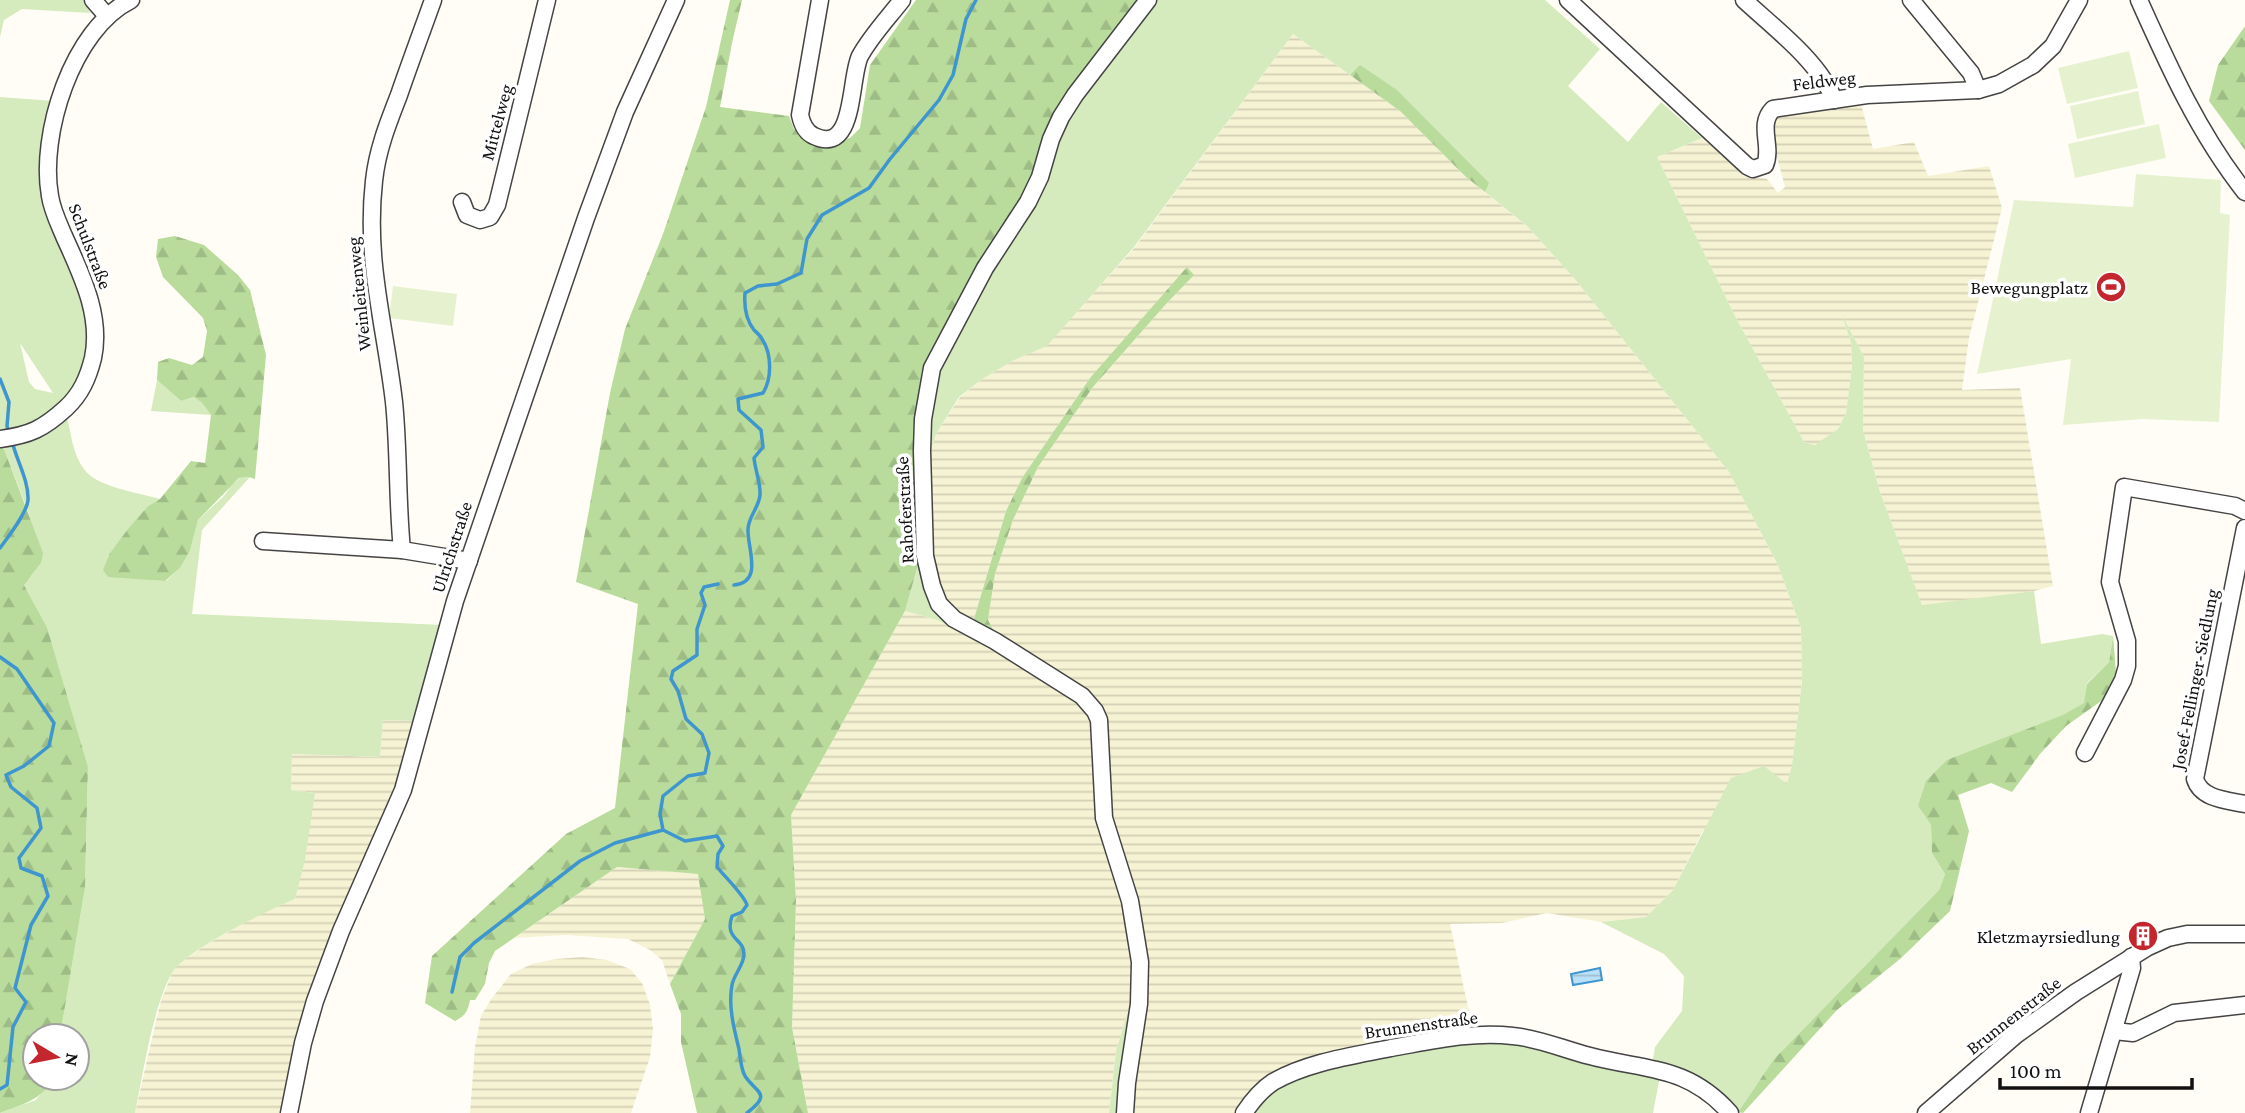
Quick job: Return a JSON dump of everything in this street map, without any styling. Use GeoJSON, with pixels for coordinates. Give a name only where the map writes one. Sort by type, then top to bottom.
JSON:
{"type":"FeatureCollection","features":[{"type":"Feature","properties":{"kind":"street"},"geometry":{"type":"LineString","coordinates":[[93,0],[107,16]]}},
{"type":"Feature","properties":{"kind":"street","name":"Schulstraße"},"geometry":{"type":"LineString","coordinates":[[0,439],[25,436],[44,426],[74,401],[86,379],[94,351],[92,308],[50,197],[51,145],[59,99],[75,64],[107,16],[131,0]]}},
{"type":"Feature","properties":{"kind":"street","name":"Weinleitenweg"},"geometry":{"type":"LineString","coordinates":[[402,550],[398,515],[396,422],[373,277],[374,181],[385,131],[433,0]]}},
{"type":"Feature","properties":{"kind":"street","name":"Mittelweg"},"geometry":{"type":"LineString","coordinates":[[462,202],[467,215],[480,220],[490,217],[497,205],[547,0]]}},
{"type":"Feature","properties":{"kind":"street","name":"Ulrichstraße"},"geometry":{"type":"LineString","coordinates":[[289,1113],[303,1043],[315,1001],[341,931],[403,790],[445,634],[611,148],[676,0]]}},
{"type":"Feature","properties":{"kind":"street"},"geometry":{"type":"LineString","coordinates":[[820,0],[800,115],[801,122],[809,132],[829,139],[840,133],[848,120],[853,79],[860,55],[902,0]]}},
{"type":"Feature","properties":{"kind":"street","name":"Rahoferstraße"},"geometry":{"type":"LineString","coordinates":[[1125,1113],[1139,1004],[1140,962],[1130,901],[1104,818],[1099,720],[1082,696],[995,641],[954,619],[939,604],[925,555],[922,451],[923,419],[932,368],[985,268],[1028,202],[1040,177],[1051,139],[1061,117],[1147,0]]}},
{"type":"Feature","properties":{"kind":"street","name":"Feldweg"},"geometry":{"type":"LineString","coordinates":[[1567,0],[1753,169],[1765,164],[1768,159],[1765,126],[1773,109],[1893,94],[1978,90],[2010,79],[2043,56],[2062,33],[2079,0]]}},
{"type":"Feature","properties":{"kind":"street"},"geometry":{"type":"LineString","coordinates":[[1744,0],[1815,69],[1834,100]]}},
{"type":"Feature","properties":{"kind":"street"},"geometry":{"type":"LineString","coordinates":[[1911,0],[1971,73],[1978,90]]}},
{"type":"Feature","properties":{"kind":"street"},"geometry":{"type":"LineString","coordinates":[[2139,0],[2198,123],[2245,192]]}},
{"type":"Feature","properties":{"kind":"street"},"geometry":{"type":"LineString","coordinates":[[2085,753],[2123,680],[2127,666],[2127,641],[2110,582],[2124,487],[2235,506],[2245,511]]}},
{"type":"Feature","properties":{"kind":"street","name":"Josef-Fellinger-Siedlung"},"geometry":{"type":"LineString","coordinates":[[2245,528],[2195,779],[2198,788],[2206,794],[2245,804]]}},
{"type":"Feature","properties":{"kind":"street"},"geometry":{"type":"LineString","coordinates":[[263,541],[402,550],[469,561]]}},
{"type":"Feature","properties":{"kind":"street"},"geometry":{"type":"LineString","coordinates":[[2089,1113],[2132,968],[2131,957],[2168,938],[2187,933],[2245,934]]}},
{"type":"Feature","properties":{"kind":"street","name":"Brunnenstraße"},"geometry":{"type":"LineString","coordinates":[[1926,1113],[2017,1035],[2076,992],[2131,957]]}},
{"type":"Feature","properties":{"kind":"street"},"geometry":{"type":"LineString","coordinates":[[2114,1031],[2133,1033],[2174,1013],[2245,1005]]}},
{"type":"Feature","properties":{"kind":"street","name":"Brunnenstraße"},"geometry":{"type":"LineString","coordinates":[[1244,1113],[1253,1100],[1271,1084],[1315,1065],[1440,1038],[1502,1035],[1526,1038],[1603,1060],[1647,1067],[1687,1079],[1710,1093],[1730,1113]]}},
{"type":"Feature","properties":{"kind":"shaded area"},"geometry":{"type":"Polygon","coordinates":[[[1293,34],[1400,111],[1466,177],[1528,227],[1574,278],[1729,472],[1777,563],[1801,628],[1802,681],[1787,785],[1702,832],[1673,890],[1646,917],[1601,922],[1547,913],[1502,923],[1450,924],[1473,1030],[1249,1113],[1122,1113],[1132,998],[1116,1051],[1109,1113],[808,1113],[792,1027],[796,900],[791,815],[905,611],[937,620],[1002,656],[1070,696],[1087,714],[1094,694],[996,635],[988,620],[995,574],[1013,520],[1038,467],[1093,387],[1194,275],[1090,378],[1022,478],[1006,511],[973,622],[954,612],[938,586],[929,557],[927,463],[936,434],[960,397],[981,380],[1012,361],[1047,345],[1135,247],[1293,34]]]}},
{"type":"Feature","properties":{"kind":"shaded area"},"geometry":{"type":"Polygon","coordinates":[[[1861,104],[1873,149],[1914,142],[1928,176],[1989,166],[2002,208],[1969,338],[1962,390],[2020,388],[2053,586],[1922,606],[1880,492],[1863,430],[1864,357],[1844,320],[1851,343],[1852,366],[1846,413],[1838,429],[1816,445],[1804,442],[1736,318],[1657,157],[1702,138],[1748,176],[1767,179],[1778,193],[1785,187],[1772,138],[1777,117],[1861,104]]]}},
{"type":"Feature","properties":{"kind":"shaded area"},"geometry":{"type":"Polygon","coordinates":[[[383,720],[416,721],[402,773],[283,1113],[135,1113],[160,1004],[172,973],[179,963],[263,912],[295,899],[315,793],[291,790],[292,754],[380,757],[383,720]]]}},
{"type":"Feature","properties":{"kind":"shaded area"},"geometry":{"type":"Polygon","coordinates":[[[617,867],[699,874],[705,919],[670,984],[662,960],[650,950],[628,939],[565,935],[514,938],[617,867]]]}},
{"type":"Feature","properties":{"kind":"shaded area"},"geometry":{"type":"Polygon","coordinates":[[[582,957],[607,960],[630,969],[642,983],[650,1005],[653,1029],[650,1057],[631,1113],[470,1113],[475,1047],[481,1016],[492,998],[511,974],[532,964],[582,957]]]}},
{"type":"Feature","properties":{"kind":"green space"},"geometry":{"type":"Polygon","coordinates":[[[0,0],[84,0],[90,13],[22,9],[4,20],[0,37],[0,0]]]}},
{"type":"Feature","properties":{"kind":"green space"},"geometry":{"type":"Polygon","coordinates":[[[730,0],[742,0],[720,107],[789,116],[794,129],[805,136],[830,142],[850,138],[860,128],[870,65],[916,0],[1139,0],[1035,172],[921,373],[920,558],[905,611],[791,815],[796,900],[792,1027],[808,1113],[697,1113],[681,1042],[681,1014],[670,984],[705,919],[698,874],[617,867],[495,951],[489,963],[485,984],[475,1000],[470,1000],[461,1017],[455,1021],[425,1003],[432,956],[566,834],[615,808],[638,604],[576,582],[610,393],[625,329],[663,234],[706,107],[730,0]]]}},
{"type":"Feature","properties":{"kind":"green space"},"geometry":{"type":"Polygon","coordinates":[[[1139,0],[1545,0],[1600,49],[1568,86],[1628,142],[1661,102],[1702,138],[1657,157],[1736,318],[1804,442],[1815,445],[1838,429],[1846,413],[1852,366],[1851,343],[1842,315],[1864,357],[1863,430],[1880,492],[1922,605],[2034,591],[2041,644],[2102,634],[2113,636],[2109,662],[2087,683],[2085,703],[1918,806],[1931,825],[1932,853],[1945,874],[1939,890],[1774,1059],[1738,1112],[1717,1094],[1652,1065],[1655,1047],[1682,1011],[1684,976],[1664,954],[1601,922],[1646,917],[1673,890],[1731,778],[1764,766],[1787,784],[1792,765],[1802,681],[1801,628],[1777,563],[1729,472],[1574,278],[1528,227],[1485,192],[1488,183],[1361,66],[1350,75],[1293,34],[1134,247],[1047,346],[1012,361],[959,397],[936,434],[927,463],[929,557],[938,586],[954,612],[1094,694],[1088,714],[1070,696],[1002,656],[937,620],[905,611],[920,558],[921,373],[1035,172],[1139,0]]]}},
{"type":"Feature","properties":{"kind":"green space"},"geometry":{"type":"Polygon","coordinates":[[[2245,26],[2245,150],[2209,101],[2218,65],[2245,26]]]}},
{"type":"Feature","properties":{"kind":"green space"},"geometry":{"type":"Polygon","coordinates":[[[2129,51],[2138,88],[2067,104],[2058,68],[2129,51]]]}},
{"type":"Feature","properties":{"kind":"green space"},"geometry":{"type":"Polygon","coordinates":[[[1360,65],[1397,90],[1489,183],[1485,192],[1466,177],[1400,111],[1350,75],[1360,65]]]}},
{"type":"Feature","properties":{"kind":"green space"},"geometry":{"type":"Polygon","coordinates":[[[2138,91],[2145,124],[2077,139],[2070,106],[2138,91]]]}},
{"type":"Feature","properties":{"kind":"green space"},"geometry":{"type":"Polygon","coordinates":[[[0,97],[54,101],[43,178],[89,322],[85,373],[63,406],[59,402],[59,405],[32,425],[0,434],[0,97]],[[20,343],[29,382],[35,389],[53,393],[20,343]]]}},
{"type":"Feature","properties":{"kind":"green space"},"geometry":{"type":"Polygon","coordinates":[[[2159,124],[2166,158],[2075,178],[2068,144],[2159,124]]]}},
{"type":"Feature","properties":{"kind":"green space","name":"Bewegungplatz"},"geometry":{"type":"Polygon","coordinates":[[[2136,174],[2221,180],[2220,213],[2230,215],[2219,422],[2143,419],[2063,425],[2071,359],[1977,374],[2014,200],[2133,207],[2136,174]]]}},
{"type":"Feature","properties":{"kind":"green space"},"geometry":{"type":"Polygon","coordinates":[[[175,236],[204,245],[238,275],[250,290],[266,355],[255,479],[239,478],[198,520],[190,551],[180,568],[165,581],[108,577],[103,570],[110,553],[128,529],[148,506],[160,499],[191,461],[205,463],[211,415],[194,397],[181,401],[157,380],[158,362],[169,358],[192,365],[203,357],[207,331],[203,318],[163,277],[156,257],[158,239],[175,236]]]}},
{"type":"Feature","properties":{"kind":"green space"},"geometry":{"type":"Polygon","coordinates":[[[1187,267],[1194,275],[1093,387],[1038,467],[1013,520],[995,574],[988,620],[996,635],[973,622],[1006,511],[1022,478],[1090,378],[1187,267]]]}},
{"type":"Feature","properties":{"kind":"green space"},"geometry":{"type":"Polygon","coordinates":[[[393,286],[457,294],[453,326],[389,318],[393,286]]]}},
{"type":"Feature","properties":{"kind":"green space"},"geometry":{"type":"Polygon","coordinates":[[[157,380],[181,401],[194,397],[211,415],[151,411],[157,380]]]}},
{"type":"Feature","properties":{"kind":"green space"},"geometry":{"type":"Polygon","coordinates":[[[67,417],[77,457],[90,475],[119,489],[160,499],[148,506],[110,553],[151,580],[166,581],[180,568],[190,551],[198,520],[240,478],[250,477],[202,530],[192,614],[443,625],[416,721],[383,720],[380,757],[292,754],[291,790],[315,793],[305,860],[295,899],[210,942],[193,953],[172,973],[159,1003],[135,1113],[0,1113],[36,1100],[42,1092],[91,1092],[91,1022],[62,1022],[85,888],[88,768],[47,627],[24,585],[41,563],[29,514],[4,449],[0,445],[39,438],[67,417]]]}},
{"type":"Feature","properties":{"kind":"green space"},"geometry":{"type":"Polygon","coordinates":[[[0,445],[4,449],[43,553],[41,563],[24,585],[47,627],[88,767],[85,888],[62,1022],[21,1022],[21,1092],[43,1092],[0,1113],[0,445]]]}},
{"type":"Feature","properties":{"kind":"green space"},"geometry":{"type":"Polygon","coordinates":[[[2113,636],[2116,672],[2104,699],[2066,726],[2040,754],[2012,792],[1991,783],[1958,795],[1969,831],[1950,911],[1900,959],[1837,1010],[1743,1113],[1738,1112],[1774,1059],[1939,890],[1945,874],[1932,853],[1931,825],[1918,806],[1926,781],[1947,760],[2063,715],[2084,703],[2087,684],[2109,662],[2113,636]]]}},
{"type":"Feature","properties":{"kind":"green space"},"geometry":{"type":"Polygon","coordinates":[[[1132,998],[1122,1113],[1109,1113],[1116,1051],[1132,998]]]}},
{"type":"Feature","properties":{"kind":"green space"},"geometry":{"type":"Polygon","coordinates":[[[1473,1030],[1660,1076],[1653,1113],[1249,1113],[1279,1073],[1473,1030]]]}},
{"type":"Feature","properties":{"kind":"water"},"geometry":{"type":"Polygon","coordinates":[[[1600,968],[1602,980],[1573,985],[1571,974],[1600,968]]]}},
{"type":"Feature","properties":{"kind":"waterway"},"geometry":{"type":"LineString","coordinates":[[734,585],[743,583],[751,572],[748,526],[760,495],[754,458],[763,447],[761,430],[739,410],[738,399],[763,393],[770,366],[765,345],[747,317],[745,293],[758,286],[777,284],[801,273],[807,239],[822,215],[869,188],[939,100],[953,75],[966,19],[976,0]]}},
{"type":"Feature","properties":{"kind":"waterway"},"geometry":{"type":"LineString","coordinates":[[0,379],[9,402],[9,434]]}},
{"type":"Feature","properties":{"kind":"waterway"},"geometry":{"type":"LineString","coordinates":[[0,548],[21,518],[28,500],[12,441]]}},
{"type":"Feature","properties":{"kind":"waterway"},"geometry":{"type":"LineString","coordinates":[[452,992],[460,957],[474,943],[580,861],[615,843],[663,830],[660,814],[663,796],[688,776],[705,773],[709,753],[702,734],[686,719],[678,691],[671,679],[673,671],[697,655],[697,629],[705,605],[701,593],[704,587],[718,584]]}},
{"type":"Feature","properties":{"kind":"waterway"},"geometry":{"type":"LineString","coordinates":[[0,657],[17,669],[54,723],[49,746],[24,766],[6,775],[11,787],[37,808],[41,828],[19,858],[21,868],[42,876],[48,896],[31,925],[15,988],[26,1002],[13,1027],[7,1085],[0,1089]]}},
{"type":"Feature","properties":{"kind":"waterway"},"geometry":{"type":"LineString","coordinates":[[663,830],[685,841],[717,836],[723,846],[718,854],[717,867],[747,905],[742,912],[732,916],[730,924],[730,930],[744,954],[732,985],[734,1025],[744,1073],[761,1097],[747,1113]]}},
{"type":"Feature","properties":{"kind":"place","name":"Bewegungplatz"},"geometry":{"type":"Point","coordinates":[2111,287]}},
{"type":"Feature","properties":{"kind":"place","name":"Kletzmayrsiedlung"},"geometry":{"type":"Point","coordinates":[2143,936]}}]}
